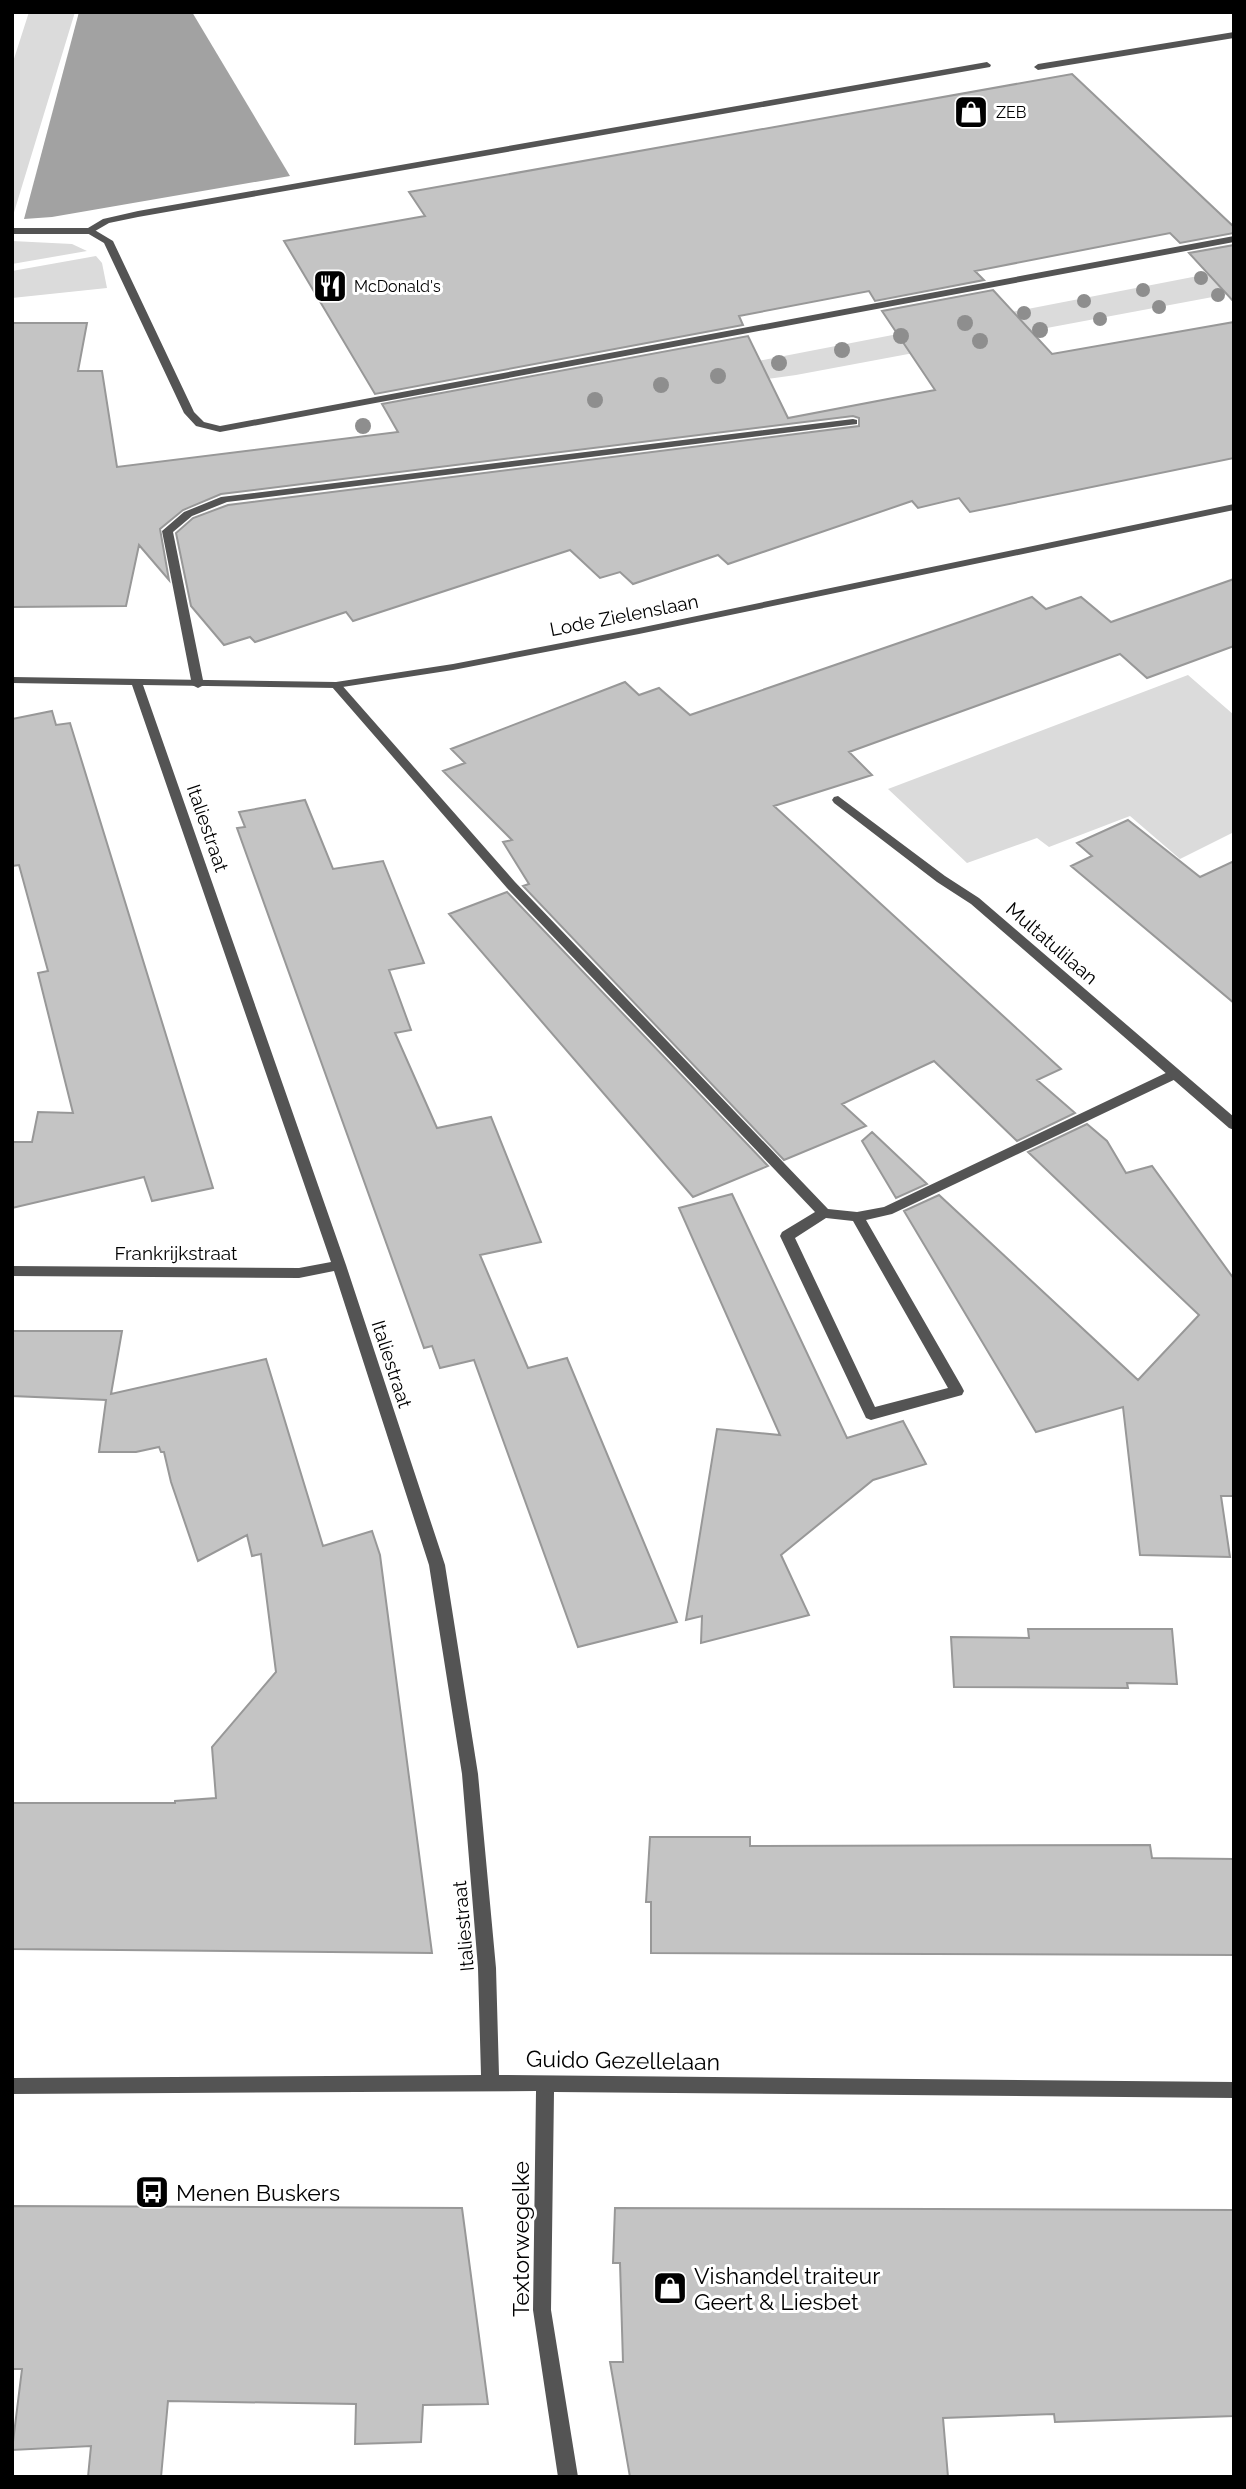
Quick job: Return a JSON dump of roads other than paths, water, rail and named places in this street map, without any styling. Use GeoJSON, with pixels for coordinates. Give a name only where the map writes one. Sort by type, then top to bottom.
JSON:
{"type":"FeatureCollection","features":[{"type":"Feature","properties":{"kind":"street"},"geometry":{"type":"LineString","coordinates":[[1038,67],[1234,34]]}},
{"type":"Feature","properties":{"kind":"street"},"geometry":{"type":"LineString","coordinates":[[12,230],[90,230],[106,221],[138,214],[987,65]]}},
{"type":"Feature","properties":{"kind":"street"},"geometry":{"type":"LineString","coordinates":[[90,230],[108,241],[189,413],[200,424],[219,429],[1234,239]]}},
{"type":"Feature","properties":{"kind":"street"},"geometry":{"type":"LineString","coordinates":[[198,685],[167,531],[188,514],[225,499],[853,422]]}},
{"type":"Feature","properties":{"kind":"street","name":"Lode Zielenslaan"},"geometry":{"type":"LineString","coordinates":[[12,680],[198,685],[336,685],[453,667],[639,631],[1234,507]]}},
{"type":"Feature","properties":{"kind":"street","name":"Italiestraat"},"geometry":{"type":"LineString","coordinates":[[138,684],[339,1265],[437,1565],[470,1774],[487,1968],[489,2083]]}},
{"type":"Feature","properties":{"kind":"street"},"geometry":{"type":"LineString","coordinates":[[336,685],[511,885],[824,1213],[857,1217],[887,1211],[1175,1074]]}},
{"type":"Feature","properties":{"kind":"street","name":"Multatulilaan"},"geometry":{"type":"LineString","coordinates":[[838,800],[941,879],[975,901],[1234,1125]]}},
{"type":"Feature","properties":{"kind":"street"},"geometry":{"type":"LineString","coordinates":[[824,1213],[788,1236],[871,1414],[957,1391],[857,1217]]}},
{"type":"Feature","properties":{"kind":"street","name":"Frankrijkstraat"},"geometry":{"type":"LineString","coordinates":[[12,1271],[299,1273],[339,1265]]}},
{"type":"Feature","properties":{"kind":"street","name":"Guido Gezellelaan"},"geometry":{"type":"LineString","coordinates":[[12,2086],[489,2083],[1234,2090]]}},
{"type":"Feature","properties":{"kind":"street","name":"Textorwegelke"},"geometry":{"type":"LineString","coordinates":[[545,2084],[542,2310],[568,2477]]}},
{"type":"Feature","properties":{"kind":"place","name":"ZEB"},"geometry":{"type":"Point","coordinates":[971,112]}},
{"type":"Feature","properties":{"kind":"place","name":"McDonald's"},"geometry":{"type":"Point","coordinates":[330,286]}},
{"type":"Feature","properties":{"kind":"place","name":"Menen Buskers"},"geometry":{"type":"Point","coordinates":[152,2192]}},
{"type":"Feature","properties":{"kind":"place","name":"Vishandel traiteur Geert & Liesbet"},"geometry":{"type":"Point","coordinates":[670,2288]}}]}
